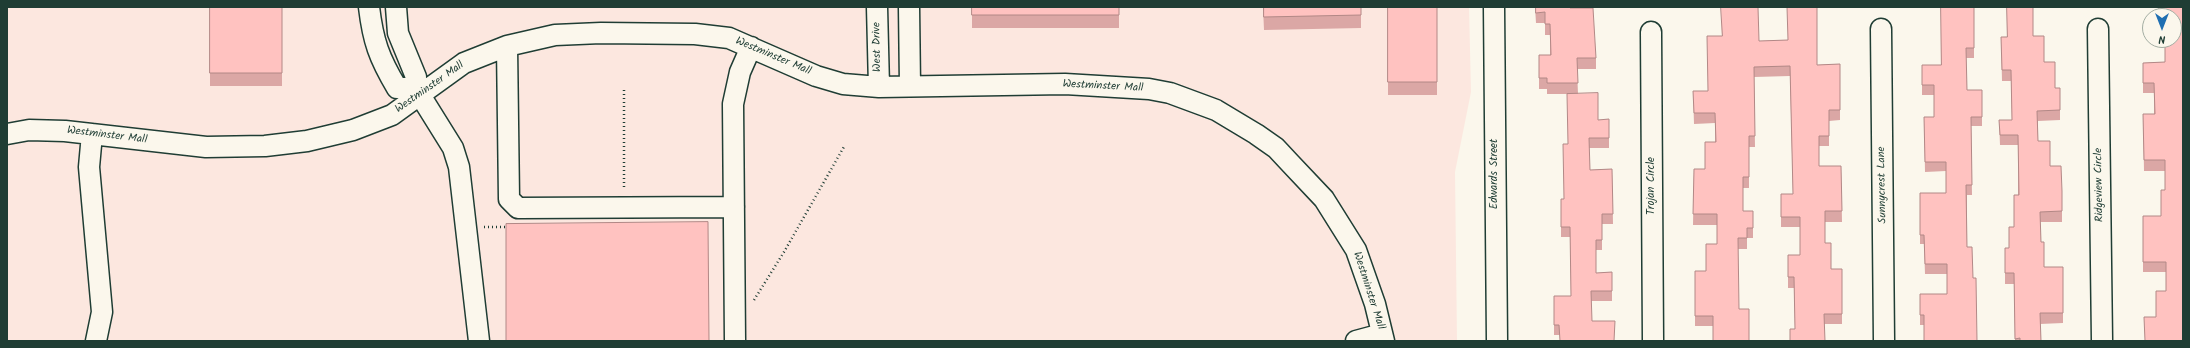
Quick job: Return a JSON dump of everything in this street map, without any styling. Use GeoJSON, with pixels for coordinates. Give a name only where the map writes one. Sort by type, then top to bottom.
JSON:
{"type":"FeatureCollection","features":[{"type":"Feature","properties":{"kind":"street"},"geometry":{"type":"LineString","coordinates":[[369,7],[373,38],[382,63],[397,88],[417,92]]}},
{"type":"Feature","properties":{"kind":"street"},"geometry":{"type":"LineString","coordinates":[[396,7],[398,33],[416,77],[417,92],[453,148],[459,167],[479,341]]}},
{"type":"Feature","properties":{"kind":"street","name":"West Drive"},"geometry":{"type":"LineString","coordinates":[[877,7],[879,86]]}},
{"type":"Feature","properties":{"kind":"street"},"geometry":{"type":"LineString","coordinates":[[909,7],[910,86]]}},
{"type":"Feature","properties":{"kind":"street","name":"Edwards Street"},"geometry":{"type":"LineString","coordinates":[[1494,7],[1496,341]]}},
{"type":"Feature","properties":{"kind":"street","name":"Sunnycrest Lane"},"geometry":{"type":"LineString","coordinates":[[1881,29],[1884,341]]}},
{"type":"Feature","properties":{"kind":"street","name":"Ridgeview Circle"},"geometry":{"type":"LineString","coordinates":[[2098,29],[2102,341]]}},
{"type":"Feature","properties":{"kind":"street","name":"Trojan Circle"},"geometry":{"type":"LineString","coordinates":[[1651,32],[1653,341]]}},
{"type":"Feature","properties":{"kind":"street","name":"Westminster Mall"},"geometry":{"type":"LineString","coordinates":[[7,134],[29,130],[92,134],[206,147],[265,146],[306,141],[353,130],[392,115],[417,92],[464,63],[507,46],[555,35],[601,33],[695,34],[729,38],[816,76],[843,84],[910,86],[1065,84],[1149,89],[1176,95],[1216,110],[1276,148],[1324,200],[1356,250],[1383,337]]}},
{"type":"Feature","properties":{"kind":"street"},"geometry":{"type":"LineString","coordinates":[[507,46],[509,200],[518,208],[734,207]]}},
{"type":"Feature","properties":{"kind":"street"},"geometry":{"type":"LineString","coordinates":[[735,341],[733,104],[740,72],[751,47]]}},
{"type":"Feature","properties":{"kind":"street"},"geometry":{"type":"LineString","coordinates":[[92,134],[89,166],[102,312],[96,341]]}},
{"type":"Feature","properties":{"kind":"street"},"geometry":{"type":"LineString","coordinates":[[1356,341],[1383,337]]}},
{"type":"Feature","properties":{"kind":"path"},"geometry":{"type":"LineString","coordinates":[[624,90],[624,192]]}},
{"type":"Feature","properties":{"kind":"path"},"geometry":{"type":"LineString","coordinates":[[751,305],[784,252],[845,145]]}},
{"type":"Feature","properties":{"kind":"path"},"geometry":{"type":"LineString","coordinates":[[482,228],[513,228]]}},
{"type":"Feature","properties":{"kind":"shaded area"},"geometry":{"type":"Polygon","coordinates":[[[7,7],[1469,7],[1471,92],[1455,172],[1457,341],[7,341],[7,7]]]}},
{"type":"Feature","properties":{"kind":"building"},"geometry":{"type":"Polygon","coordinates":[[[210,7],[282,7],[282,73],[210,73],[210,7]]]}},
{"type":"Feature","properties":{"kind":"building"},"geometry":{"type":"Polygon","coordinates":[[[972,7],[1119,7],[1119,15],[972,15],[972,7]]]}},
{"type":"Feature","properties":{"kind":"building"},"geometry":{"type":"Polygon","coordinates":[[[1264,7],[1361,7],[1361,15],[1264,17],[1264,7]]]}},
{"type":"Feature","properties":{"kind":"building"},"geometry":{"type":"Polygon","coordinates":[[[1388,7],[1437,7],[1437,82],[1388,82],[1388,7]]]}},
{"type":"Feature","properties":{"kind":"building"},"geometry":{"type":"Polygon","coordinates":[[[1536,7],[1593,8],[1596,58],[1577,58],[1578,83],[1547,83],[1547,78],[1539,78],[1539,55],[1551,55],[1550,24],[1545,24],[1545,12],[1536,13],[1536,7]]]}},
{"type":"Feature","properties":{"kind":"building"},"geometry":{"type":"Polygon","coordinates":[[[1721,7],[1758,7],[1759,41],[1788,40],[1787,7],[1817,7],[1817,65],[1840,64],[1840,110],[1829,110],[1829,136],[1819,136],[1819,166],[1841,166],[1842,211],[1825,211],[1825,243],[1831,243],[1831,269],[1842,269],[1842,314],[1824,314],[1825,341],[1790,341],[1790,329],[1795,329],[1794,277],[1788,277],[1788,255],[1800,255],[1800,217],[1781,217],[1781,194],[1793,194],[1790,66],[1754,67],[1755,136],[1749,136],[1749,177],[1743,177],[1743,211],[1753,211],[1753,228],[1747,228],[1747,238],[1738,238],[1739,309],[1749,309],[1749,341],[1713,341],[1713,316],[1695,316],[1695,271],[1706,271],[1706,244],[1717,244],[1717,214],[1693,214],[1694,169],[1705,169],[1705,142],[1716,142],[1715,113],[1694,113],[1693,91],[1708,91],[1707,36],[1722,36],[1721,7]]]}},
{"type":"Feature","properties":{"kind":"building"},"geometry":{"type":"Polygon","coordinates":[[[1941,7],[1974,7],[1974,48],[1966,48],[1967,90],[1982,90],[1982,117],[1971,117],[1972,185],[1966,185],[1967,247],[1972,247],[1973,278],[1976,278],[1977,341],[1924,341],[1924,315],[1920,315],[1920,294],[1947,294],[1947,264],[1925,264],[1924,235],[1920,235],[1920,193],[1946,193],[1946,162],[1925,162],[1924,117],[1934,117],[1934,85],[1922,85],[1922,65],[1941,65],[1941,7]]]}},
{"type":"Feature","properties":{"kind":"building"},"geometry":{"type":"Polygon","coordinates":[[[2007,7],[2033,7],[2033,36],[2044,36],[2044,62],[2055,62],[2055,88],[2060,88],[2060,110],[2037,111],[2038,141],[2050,141],[2050,166],[2061,166],[2062,191],[2062,211],[2040,212],[2041,242],[2044,242],[2044,267],[2063,267],[2063,313],[2040,313],[2041,341],[2020,341],[2020,338],[2015,339],[2014,273],[2005,273],[2005,248],[2009,248],[2009,227],[2014,227],[2014,195],[2019,195],[2018,135],[2000,135],[1999,120],[2012,120],[2011,70],[2002,70],[2001,37],[2007,37],[2007,7]]]}},
{"type":"Feature","properties":{"kind":"building"},"geometry":{"type":"Polygon","coordinates":[[[2183,7],[2183,341],[2145,341],[2144,317],[2156,317],[2156,291],[2166,291],[2166,262],[2143,262],[2143,216],[2161,216],[2161,190],[2165,190],[2165,160],[2144,160],[2143,114],[2155,114],[2154,83],[2143,83],[2143,63],[2165,62],[2165,48],[2182,48],[2182,8],[2159,8],[2183,7]]]}},
{"type":"Feature","properties":{"kind":"building"},"geometry":{"type":"Polygon","coordinates":[[[1598,93],[1598,120],[1609,119],[1609,138],[1589,138],[1590,170],[1612,169],[1613,214],[1602,214],[1602,240],[1596,240],[1596,273],[1612,272],[1612,291],[1591,291],[1592,321],[1615,321],[1614,341],[1560,341],[1559,325],[1554,325],[1554,296],[1571,296],[1570,227],[1561,227],[1561,199],[1564,199],[1563,144],[1568,144],[1567,94],[1598,93]]]}},
{"type":"Feature","properties":{"kind":"building"},"geometry":{"type":"Polygon","coordinates":[[[708,222],[709,341],[506,341],[506,224],[708,222]]]}}]}
